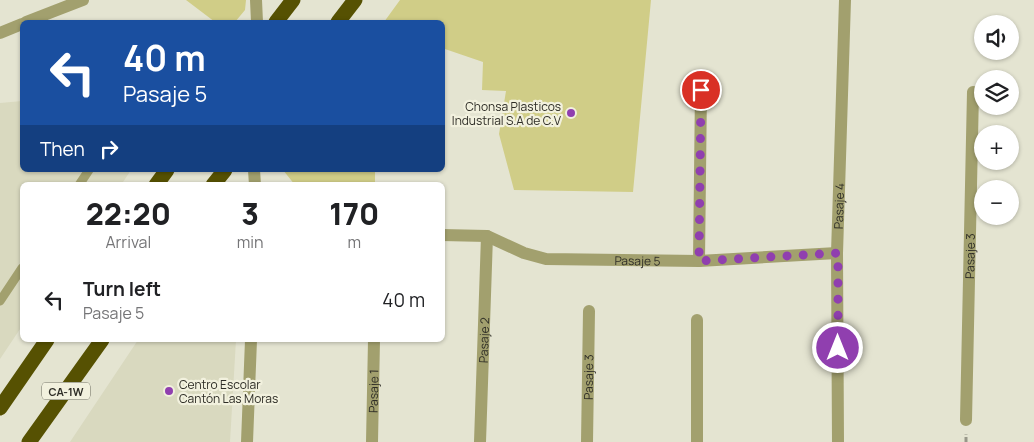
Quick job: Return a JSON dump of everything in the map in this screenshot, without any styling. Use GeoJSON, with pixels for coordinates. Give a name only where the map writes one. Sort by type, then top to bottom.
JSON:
{"type":"FeatureCollection","features":[{"type":"Feature","properties":{"kind":"highway"},"geometry":{"type":"LineString","coordinates":[[278,20],[293,0]]}},
{"type":"Feature","properties":{"kind":"highway"},"geometry":{"type":"LineString","coordinates":[[340,20],[355,0]]}},
{"type":"Feature","properties":{"kind":"highway"},"geometry":{"type":"LineString","coordinates":[[215,182],[223,172]]}},
{"type":"Feature","properties":{"kind":"highway"},"geometry":{"type":"LineString","coordinates":[[0,408],[46,342]]}},
{"type":"Feature","properties":{"kind":"highway","name":"CA-1W"},"geometry":{"type":"LineString","coordinates":[[30,442],[101,342]]}},
{"type":"Feature","properties":{"kind":"street"},"geometry":{"type":"LineString","coordinates":[[31,20],[83,0]]}},
{"type":"Feature","properties":{"kind":"street"},"geometry":{"type":"LineString","coordinates":[[256,0],[257,20]]}},
{"type":"Feature","properties":{"kind":"street","name":"Pasaje 4"},"geometry":{"type":"LineString","coordinates":[[838,442],[838,253],[845,0]]}},
{"type":"Feature","properties":{"kind":"street"},"geometry":{"type":"LineString","coordinates":[[0,33],[20,25]]}},
{"type":"Feature","properties":{"kind":"street"},"geometry":{"type":"LineString","coordinates":[[699,261],[701,90]]}},
{"type":"Feature","properties":{"kind":"street","name":"Pasaje 3"},"geometry":{"type":"LineString","coordinates":[[966,420],[973,92]]}},
{"type":"Feature","properties":{"kind":"street","name":"Pasaje 5"},"geometry":{"type":"LineString","coordinates":[[445,235],[487,236],[524,253],[546,258],[699,261],[838,253]]}},
{"type":"Feature","properties":{"kind":"street","name":"Pasaje 2"},"geometry":{"type":"LineString","coordinates":[[480,442],[487,236]]}},
{"type":"Feature","properties":{"kind":"street","name":"Pasaje 3"},"geometry":{"type":"LineString","coordinates":[[587,442],[589,311]]}},
{"type":"Feature","properties":{"kind":"street"},"geometry":{"type":"LineString","coordinates":[[697,320],[697,442]]}},
{"type":"Feature","properties":{"kind":"street"},"geometry":{"type":"LineString","coordinates":[[247,442],[252,342]]}},
{"type":"Feature","properties":{"kind":"street","name":"Pasaje 1"},"geometry":{"type":"LineString","coordinates":[[372,442],[374,342]]}},
{"type":"Feature","properties":{"kind":"lane"},"geometry":{"type":"LineString","coordinates":[[0,301],[20,271]]}},
{"type":"Feature","properties":{"kind":"shaded area"},"geometry":{"type":"Polygon","coordinates":[[[20,101],[20,172],[130,172],[123,182],[20,182],[20,329],[0,359],[0,103],[20,101]]]}},
{"type":"Feature","properties":{"kind":"shaded area","name":"Centro Escolar Cantón Las Moras"},"geometry":{"type":"Polygon","coordinates":[[[137,342],[236,342],[230,442],[70,442],[137,342]]]}},
{"type":"Feature","properties":{"kind":"building"},"geometry":{"type":"Polygon","coordinates":[[[186,0],[246,0],[245,10],[237,20],[212,20],[186,0]]]}},
{"type":"Feature","properties":{"kind":"building","name":"Chonsa Plasticos Industrial S.A de C.V"},"geometry":{"type":"Polygon","coordinates":[[[400,0],[651,0],[633,192],[514,190],[499,134],[506,91],[482,90],[483,62],[445,49],[445,20],[385,20],[400,0]]]}},
{"type":"Feature","properties":{"kind":"building"},"geometry":{"type":"Polygon","coordinates":[[[285,172],[375,172],[375,182],[293,182],[285,172]]]}},
{"type":"Feature","properties":{"kind":"place","name":"Chonsa Plasticos Industrial S.A de C.V"},"geometry":{"type":"Point","coordinates":[571,113]}},
{"type":"Feature","properties":{"kind":"place","name":"Centro Escolar Cantón Las Moras"},"geometry":{"type":"Point","coordinates":[169,391]}},
{"type":"Feature","properties":{"kind":"route"},"geometry":{"type":"LineString","coordinates":[[701,90],[699,261],[838,253],[838,348]]}}]}
